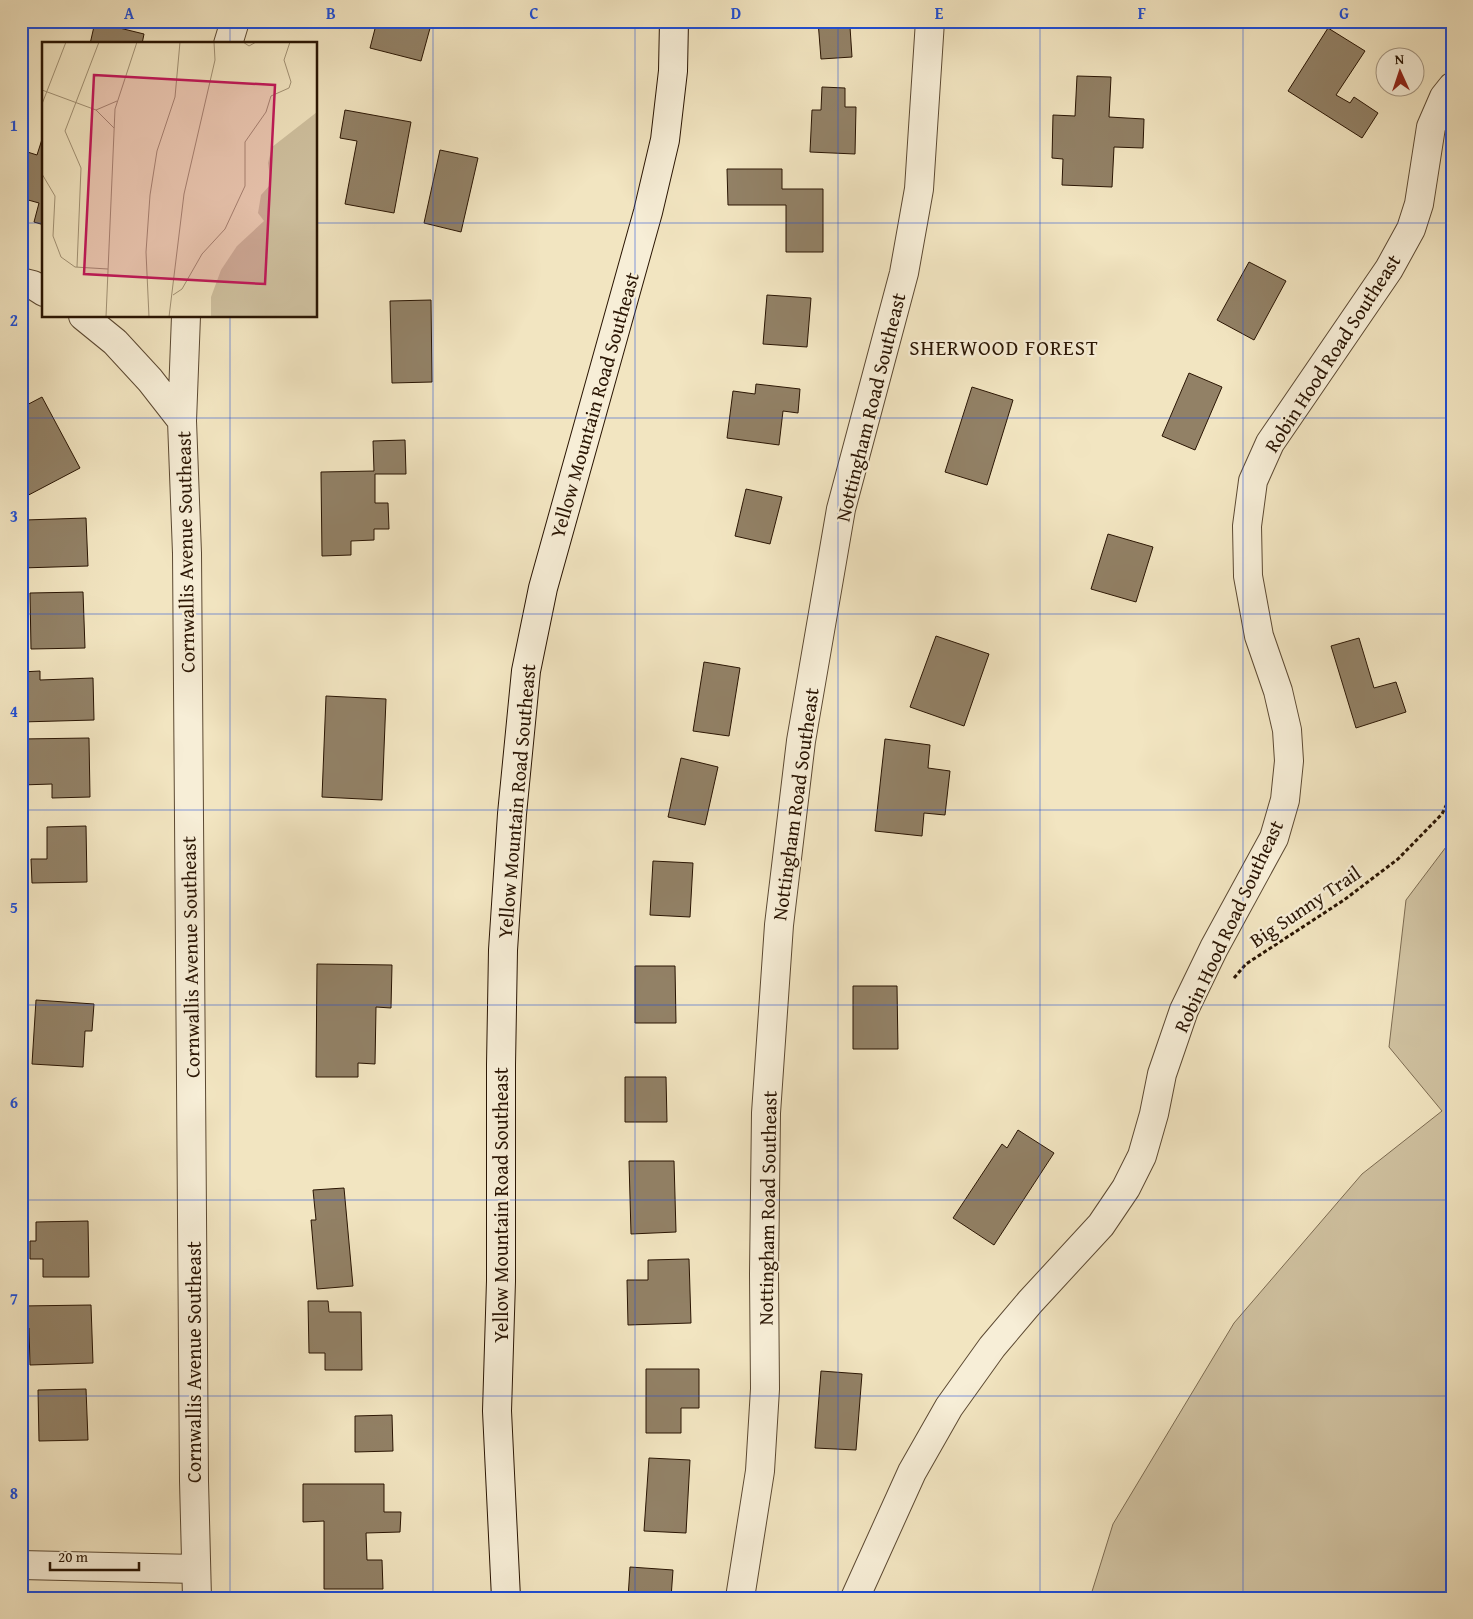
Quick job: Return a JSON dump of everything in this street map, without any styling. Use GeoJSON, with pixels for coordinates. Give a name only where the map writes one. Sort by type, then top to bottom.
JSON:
{"type":"FeatureCollection","features":[{"type":"Feature","properties":{"kind":"street"},"geometry":{"type":"LineString","coordinates":[[229,42],[236,21]]}},
{"type":"Feature","properties":{"kind":"street","name":"Yellow Mountain Road Southeast"},"geometry":{"type":"LineString","coordinates":[[506,1598],[497,1411],[501,1281],[503,959],[512,814],[526,671],[543,588],[645,222],[665,140],[673,72],[674,21]]}},
{"type":"Feature","properties":{"kind":"street","name":"Nottingham Road Southeast"},"geometry":{"type":"LineString","coordinates":[[740,1598],[760,1471],[764,1407],[766,1112],[780,916],[802,741],[841,509],[904,273],[919,189],[930,21]]}},
{"type":"Feature","properties":{"kind":"street","name":"Robin Hood Road Southeast"},"geometry":{"type":"LineString","coordinates":[[855,1598],[912,1472],[949,1407],[992,1347],[1071,1257],[1102,1225],[1126,1188],[1142,1156],[1154,1114],[1162,1074],[1184,1010],[1214,948],[1274,838],[1285,800],[1289,761],[1288,730],[1278,691],[1259,636],[1248,576],[1247,526],[1253,481],[1270,443],[1389,269],[1411,229],[1419,204],[1431,126],[1444,96],[1452,87]]}},
{"type":"Feature","properties":{"kind":"street"},"geometry":{"type":"LineString","coordinates":[[85,318],[115,342],[150,380],[182,421]]}},
{"type":"Feature","properties":{"kind":"street","name":"Cornwallis Avenue Southeast"},"geometry":{"type":"LineString","coordinates":[[186,318],[182,421],[187,553],[194,1481],[197,1598]]}},
{"type":"Feature","properties":{"kind":"street"},"geometry":{"type":"LineString","coordinates":[[21,1565],[196,1569]]}},
{"type":"Feature","properties":{"kind":"path","name":"Big Sunny Trail"},"geometry":{"type":"LineString","coordinates":[[1229,984],[1246,964],[1344,900],[1398,858],[1442,814],[1452,793]]}},
{"type":"Feature","properties":{"kind":"shaded area"},"geometry":{"type":"Polygon","coordinates":[[[1452,839],[1452,1598],[1090,1598],[1113,1524],[1234,1323],[1362,1174],[1442,1111],[1389,1047],[1406,900],[1452,839]]]}},
{"type":"Feature","properties":{"kind":"building"},"geometry":{"type":"Polygon","coordinates":[[[377,21],[432,21],[421,61],[370,48],[377,21]]]}},
{"type":"Feature","properties":{"kind":"building"},"geometry":{"type":"Polygon","coordinates":[[[818,21],[863,21],[863,27],[850,27],[852,57],[821,59],[818,21]]]}},
{"type":"Feature","properties":{"kind":"building"},"geometry":{"type":"Polygon","coordinates":[[[95,22],[144,34],[142,42],[90,42],[95,22]]]}},
{"type":"Feature","properties":{"kind":"building"},"geometry":{"type":"Polygon","coordinates":[[[1328,28],[1365,51],[1336,95],[1350,103],[1354,97],[1378,113],[1362,138],[1288,91],[1328,28]]]}},
{"type":"Feature","properties":{"kind":"building"},"geometry":{"type":"Polygon","coordinates":[[[1077,76],[1111,77],[1109,117],[1144,119],[1143,148],[1114,147],[1112,187],[1062,185],[1063,159],[1052,158],[1053,115],[1075,116],[1077,76]]]}},
{"type":"Feature","properties":{"kind":"building"},"geometry":{"type":"Polygon","coordinates":[[[822,87],[845,88],[845,107],[856,107],[855,154],[810,152],[812,110],[821,110],[822,87]]]}},
{"type":"Feature","properties":{"kind":"building"},"geometry":{"type":"Polygon","coordinates":[[[345,110],[411,122],[394,213],[345,204],[357,141],[340,138],[345,110]]]}},
{"type":"Feature","properties":{"kind":"building"},"geometry":{"type":"Polygon","coordinates":[[[42,139],[42,224],[34,222],[39,203],[21,198],[21,150],[37,155],[42,139]]]}},
{"type":"Feature","properties":{"kind":"building"},"geometry":{"type":"Polygon","coordinates":[[[440,150],[478,158],[461,232],[424,223],[440,150]]]}},
{"type":"Feature","properties":{"kind":"building"},"geometry":{"type":"Polygon","coordinates":[[[727,169],[782,169],[782,189],[823,189],[823,252],[786,252],[786,205],[728,205],[727,169]]]}},
{"type":"Feature","properties":{"kind":"building"},"geometry":{"type":"Polygon","coordinates":[[[1249,262],[1286,281],[1254,340],[1217,320],[1249,262]]]}},
{"type":"Feature","properties":{"kind":"building"},"geometry":{"type":"Polygon","coordinates":[[[767,295],[811,298],[807,347],[763,344],[767,295]]]}},
{"type":"Feature","properties":{"kind":"building"},"geometry":{"type":"Polygon","coordinates":[[[431,300],[432,382],[392,383],[390,301],[431,300]]]}},
{"type":"Feature","properties":{"kind":"building"},"geometry":{"type":"Polygon","coordinates":[[[1189,373],[1222,387],[1195,450],[1162,436],[1189,373]]]}},
{"type":"Feature","properties":{"kind":"building"},"geometry":{"type":"Polygon","coordinates":[[[756,384],[800,389],[798,413],[783,411],[779,445],[727,438],[733,391],[755,394],[756,384]]]}},
{"type":"Feature","properties":{"kind":"building"},"geometry":{"type":"Polygon","coordinates":[[[972,387],[1013,400],[987,485],[945,472],[972,387]]]}},
{"type":"Feature","properties":{"kind":"building"},"geometry":{"type":"Polygon","coordinates":[[[42,397],[80,468],[21,499],[21,408],[42,397]]]}},
{"type":"Feature","properties":{"kind":"building"},"geometry":{"type":"Polygon","coordinates":[[[405,440],[406,474],[375,474],[375,503],[388,503],[389,529],[374,529],[374,540],[351,541],[351,555],[322,556],[321,472],[374,471],[373,441],[405,440]]]}},
{"type":"Feature","properties":{"kind":"building"},"geometry":{"type":"Polygon","coordinates":[[[746,489],[782,497],[770,544],[735,536],[746,489]]]}},
{"type":"Feature","properties":{"kind":"building"},"geometry":{"type":"Polygon","coordinates":[[[86,518],[88,566],[21,568],[21,527],[25,526],[25,520],[86,518]]]}},
{"type":"Feature","properties":{"kind":"building"},"geometry":{"type":"Polygon","coordinates":[[[1108,534],[1153,547],[1136,602],[1091,589],[1108,534]]]}},
{"type":"Feature","properties":{"kind":"building"},"geometry":{"type":"Polygon","coordinates":[[[83,592],[85,648],[31,649],[30,593],[83,592]]]}},
{"type":"Feature","properties":{"kind":"building"},"geometry":{"type":"Polygon","coordinates":[[[936,636],[989,654],[964,726],[910,707],[936,636]]]}},
{"type":"Feature","properties":{"kind":"building"},"geometry":{"type":"Polygon","coordinates":[[[1359,638],[1374,688],[1396,682],[1406,712],[1356,728],[1331,646],[1359,638]]]}},
{"type":"Feature","properties":{"kind":"building"},"geometry":{"type":"Polygon","coordinates":[[[704,662],[740,668],[729,736],[693,731],[704,662]]]}},
{"type":"Feature","properties":{"kind":"building"},"geometry":{"type":"Polygon","coordinates":[[[40,671],[40,680],[93,678],[94,720],[21,722],[21,672],[40,671]]]}},
{"type":"Feature","properties":{"kind":"building"},"geometry":{"type":"Polygon","coordinates":[[[326,696],[386,699],[382,800],[322,797],[326,696]]]}},
{"type":"Feature","properties":{"kind":"building"},"geometry":{"type":"Polygon","coordinates":[[[89,738],[90,797],[52,798],[52,784],[21,785],[21,739],[89,738]]]}},
{"type":"Feature","properties":{"kind":"building"},"geometry":{"type":"Polygon","coordinates":[[[885,739],[930,745],[928,768],[950,771],[945,815],[924,813],[922,836],[875,831],[885,739]]]}},
{"type":"Feature","properties":{"kind":"building"},"geometry":{"type":"Polygon","coordinates":[[[681,758],[718,767],[705,825],[668,817],[681,758]]]}},
{"type":"Feature","properties":{"kind":"building"},"geometry":{"type":"Polygon","coordinates":[[[86,826],[87,882],[32,883],[31,859],[47,859],[47,827],[86,826]]]}},
{"type":"Feature","properties":{"kind":"building"},"geometry":{"type":"Polygon","coordinates":[[[653,861],[693,863],[690,917],[650,915],[653,861]]]}},
{"type":"Feature","properties":{"kind":"building"},"geometry":{"type":"Polygon","coordinates":[[[317,964],[392,965],[391,1008],[376,1007],[375,1064],[358,1063],[358,1077],[316,1077],[317,964]]]}},
{"type":"Feature","properties":{"kind":"building"},"geometry":{"type":"Polygon","coordinates":[[[635,966],[675,966],[676,1023],[635,1023],[635,966]]]}},
{"type":"Feature","properties":{"kind":"building"},"geometry":{"type":"Polygon","coordinates":[[[853,986],[897,986],[898,1049],[853,1049],[853,986]]]}},
{"type":"Feature","properties":{"kind":"building"},"geometry":{"type":"Polygon","coordinates":[[[36,1000],[94,1004],[92,1031],[85,1031],[83,1067],[32,1064],[36,1000]]]}},
{"type":"Feature","properties":{"kind":"building"},"geometry":{"type":"Polygon","coordinates":[[[625,1077],[666,1077],[667,1122],[625,1122],[625,1077]]]}},
{"type":"Feature","properties":{"kind":"building"},"geometry":{"type":"Polygon","coordinates":[[[1018,1130],[1054,1153],[994,1245],[953,1218],[1002,1144],[1007,1148],[1018,1130]]]}},
{"type":"Feature","properties":{"kind":"building"},"geometry":{"type":"Polygon","coordinates":[[[629,1161],[674,1161],[676,1232],[631,1234],[629,1161]]]}},
{"type":"Feature","properties":{"kind":"building"},"geometry":{"type":"Polygon","coordinates":[[[344,1188],[353,1286],[317,1289],[311,1220],[316,1220],[313,1190],[344,1188]]]}},
{"type":"Feature","properties":{"kind":"building"},"geometry":{"type":"Polygon","coordinates":[[[88,1221],[89,1277],[43,1277],[43,1259],[30,1259],[30,1241],[36,1241],[36,1222],[88,1221]]]}},
{"type":"Feature","properties":{"kind":"building"},"geometry":{"type":"Polygon","coordinates":[[[689,1259],[691,1323],[628,1325],[627,1280],[648,1280],[648,1260],[689,1259]]]}},
{"type":"Feature","properties":{"kind":"building"},"geometry":{"type":"Polygon","coordinates":[[[308,1301],[328,1301],[329,1312],[361,1312],[362,1370],[325,1370],[325,1353],[309,1353],[308,1301]]]}},
{"type":"Feature","properties":{"kind":"building"},"geometry":{"type":"Polygon","coordinates":[[[91,1305],[93,1363],[30,1365],[29,1328],[21,1328],[21,1306],[91,1305]]]}},
{"type":"Feature","properties":{"kind":"building"},"geometry":{"type":"Polygon","coordinates":[[[646,1369],[699,1369],[699,1408],[681,1408],[681,1433],[646,1433],[646,1369]]]}},
{"type":"Feature","properties":{"kind":"building"},"geometry":{"type":"Polygon","coordinates":[[[821,1371],[862,1374],[856,1450],[815,1448],[821,1371]]]}},
{"type":"Feature","properties":{"kind":"building"},"geometry":{"type":"Polygon","coordinates":[[[86,1389],[88,1440],[39,1441],[38,1390],[86,1389]]]}},
{"type":"Feature","properties":{"kind":"building"},"geometry":{"type":"Polygon","coordinates":[[[392,1415],[393,1451],[355,1452],[355,1416],[392,1415]]]}},
{"type":"Feature","properties":{"kind":"building"},"geometry":{"type":"Polygon","coordinates":[[[649,1458],[690,1460],[686,1533],[644,1531],[649,1458]]]}},
{"type":"Feature","properties":{"kind":"building"},"geometry":{"type":"Polygon","coordinates":[[[303,1484],[384,1484],[384,1512],[401,1512],[400,1532],[366,1533],[367,1560],[382,1560],[383,1589],[324,1589],[324,1521],[303,1522],[303,1484]]]}},
{"type":"Feature","properties":{"kind":"building"},"geometry":{"type":"Polygon","coordinates":[[[630,1567],[673,1570],[671,1598],[628,1598],[630,1567]]]}},
{"type":"Feature","properties":{"kind":"district","name":"SHERWOOD FOREST"},"geometry":{"type":"Point","coordinates":[1004,347]}}]}
